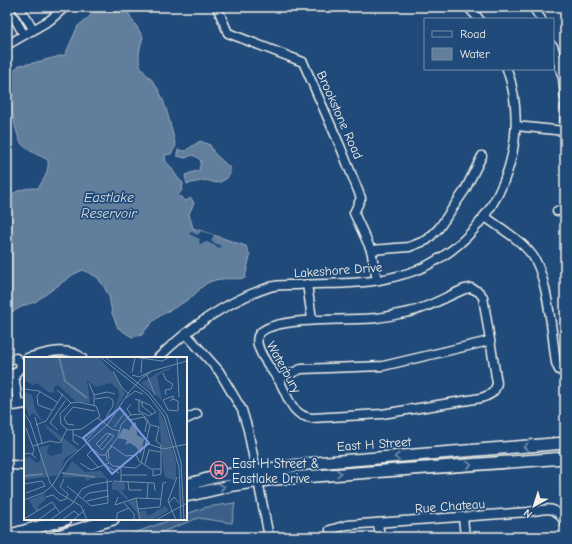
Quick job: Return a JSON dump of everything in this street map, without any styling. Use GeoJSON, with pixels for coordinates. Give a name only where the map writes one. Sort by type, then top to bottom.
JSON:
{"type":"FeatureCollection","features":[{"type":"Feature","properties":{"kind":"main road","name":"East H Street"},"geometry":{"type":"LineString","coordinates":[[187,485],[218,476],[315,463],[565,443]]}},
{"type":"Feature","properties":{"kind":"main road","name":"East H Street"},"geometry":{"type":"LineString","coordinates":[[187,496],[258,481],[323,474],[565,458]]}},
{"type":"Feature","properties":{"kind":"main road"},"geometry":{"type":"LineString","coordinates":[[7,536],[63,520]]}},
{"type":"Feature","properties":{"kind":"main road"},"geometry":{"type":"LineString","coordinates":[[55,537],[110,520]]}},
{"type":"Feature","properties":{"kind":"street"},"geometry":{"type":"LineString","coordinates":[[8,7],[24,35]]}},
{"type":"Feature","properties":{"kind":"street"},"geometry":{"type":"LineString","coordinates":[[19,7],[34,30]]}},
{"type":"Feature","properties":{"kind":"street"},"geometry":{"type":"LineString","coordinates":[[7,45],[50,20],[65,7]]}},
{"type":"Feature","properties":{"kind":"street","name":"Brookstone Road"},"geometry":{"type":"LineString","coordinates":[[217,7],[228,32],[303,62],[342,148],[361,198],[354,213],[371,250],[377,280]]}},
{"type":"Feature","properties":{"kind":"street"},"geometry":{"type":"LineString","coordinates":[[468,7],[478,18]]}},
{"type":"Feature","properties":{"kind":"street"},"geometry":{"type":"LineString","coordinates":[[533,7],[540,18]]}},
{"type":"Feature","properties":{"kind":"street"},"geometry":{"type":"LineString","coordinates":[[554,48],[561,59],[565,98]]}},
{"type":"Feature","properties":{"kind":"street","name":"Lakeshore Drive"},"geometry":{"type":"LineString","coordinates":[[159,357],[213,313],[239,299],[268,287],[353,283],[400,276],[427,265],[466,237],[497,198],[506,178],[513,152],[516,126],[515,101],[507,70]]}},
{"type":"Feature","properties":{"kind":"street"},"geometry":{"type":"LineString","coordinates":[[516,126],[565,131],[565,106]]}},
{"type":"Feature","properties":{"kind":"street"},"geometry":{"type":"LineString","coordinates":[[371,250],[409,247],[427,240],[439,228],[465,190],[482,156]]}},
{"type":"Feature","properties":{"kind":"street"},"geometry":{"type":"LineString","coordinates":[[484,216],[524,246],[538,264],[545,293],[556,363],[559,370],[565,373]]}},
{"type":"Feature","properties":{"kind":"street"},"geometry":{"type":"LineString","coordinates":[[307,284],[312,319]]}},
{"type":"Feature","properties":{"kind":"street","name":"Waterbury"},"geometry":{"type":"LineString","coordinates":[[471,288],[479,292],[483,297],[489,341],[497,384],[492,394],[481,398],[460,402],[382,414],[312,418],[301,417],[293,408],[278,379],[258,348],[257,341],[259,334],[264,329],[312,319],[375,318],[404,313],[471,288]]}},
{"type":"Feature","properties":{"kind":"street"},"geometry":{"type":"LineString","coordinates":[[186,334],[219,371],[236,397],[248,430],[269,537]]}},
{"type":"Feature","properties":{"kind":"street"},"geometry":{"type":"LineString","coordinates":[[278,379],[301,369],[390,365],[489,341]]}},
{"type":"Feature","properties":{"kind":"street"},"geometry":{"type":"LineString","coordinates":[[36,357],[60,351],[71,352],[80,357]]}},
{"type":"Feature","properties":{"kind":"street"},"geometry":{"type":"LineString","coordinates":[[7,360],[13,358],[24,360],[20,370],[10,373],[21,405],[7,407]]}},
{"type":"Feature","properties":{"kind":"street"},"geometry":{"type":"LineString","coordinates":[[187,419],[197,414]]}},
{"type":"Feature","properties":{"kind":"street"},"geometry":{"type":"LineString","coordinates":[[12,465],[24,466]]}},
{"type":"Feature","properties":{"kind":"street","name":"Rue Chateau"},"geometry":{"type":"LineString","coordinates":[[330,530],[347,525],[529,512],[548,509],[556,510],[565,523]]}},
{"type":"Feature","properties":{"kind":"street"},"geometry":{"type":"LineString","coordinates":[[463,516],[465,537]]}},
{"type":"Feature","properties":{"kind":"street"},"geometry":{"type":"LineString","coordinates":[[378,523],[380,537]]}},
{"type":"Feature","properties":{"kind":"shaded area"},"geometry":{"type":"Polygon","coordinates":[[[235,503],[232,523],[198,518],[150,537],[123,537],[170,520],[187,520],[187,514],[207,507],[235,503]]]}},
{"type":"Feature","properties":{"kind":"water","name":"Eastlake Reservoir"},"geometry":{"type":"Polygon","coordinates":[[[101,7],[128,7],[129,14],[143,37],[139,59],[140,65],[156,86],[166,107],[176,146],[171,154],[165,155],[166,162],[183,183],[182,190],[178,195],[186,201],[191,198],[194,203],[189,214],[193,228],[246,246],[250,256],[245,278],[220,279],[209,282],[183,303],[164,313],[153,321],[142,335],[132,337],[118,328],[112,313],[109,296],[103,285],[97,277],[83,270],[74,274],[35,302],[25,305],[12,312],[7,312],[7,202],[13,194],[20,190],[38,188],[46,175],[48,168],[48,160],[26,148],[21,143],[19,138],[10,99],[11,75],[19,65],[65,55],[78,26],[101,7]]]}},
{"type":"Feature","properties":{"kind":"water"},"geometry":{"type":"Polygon","coordinates":[[[200,141],[210,145],[214,153],[230,168],[230,174],[226,179],[216,183],[206,180],[187,184],[185,175],[199,170],[201,161],[192,155],[186,158],[177,156],[178,150],[185,151],[200,141]]]}},
{"type":"Feature","properties":{"kind":"pier"},"geometry":{"type":"Polygon","coordinates":[[[201,231],[214,235],[211,241],[221,246],[220,248],[207,242],[200,244],[200,239],[189,234],[191,232],[198,235],[201,231]]]}},
{"type":"Feature","properties":{"kind":"place","name":"East H Street & Eastlake Drive"},"geometry":{"type":"Point","coordinates":[219,470]}}]}
